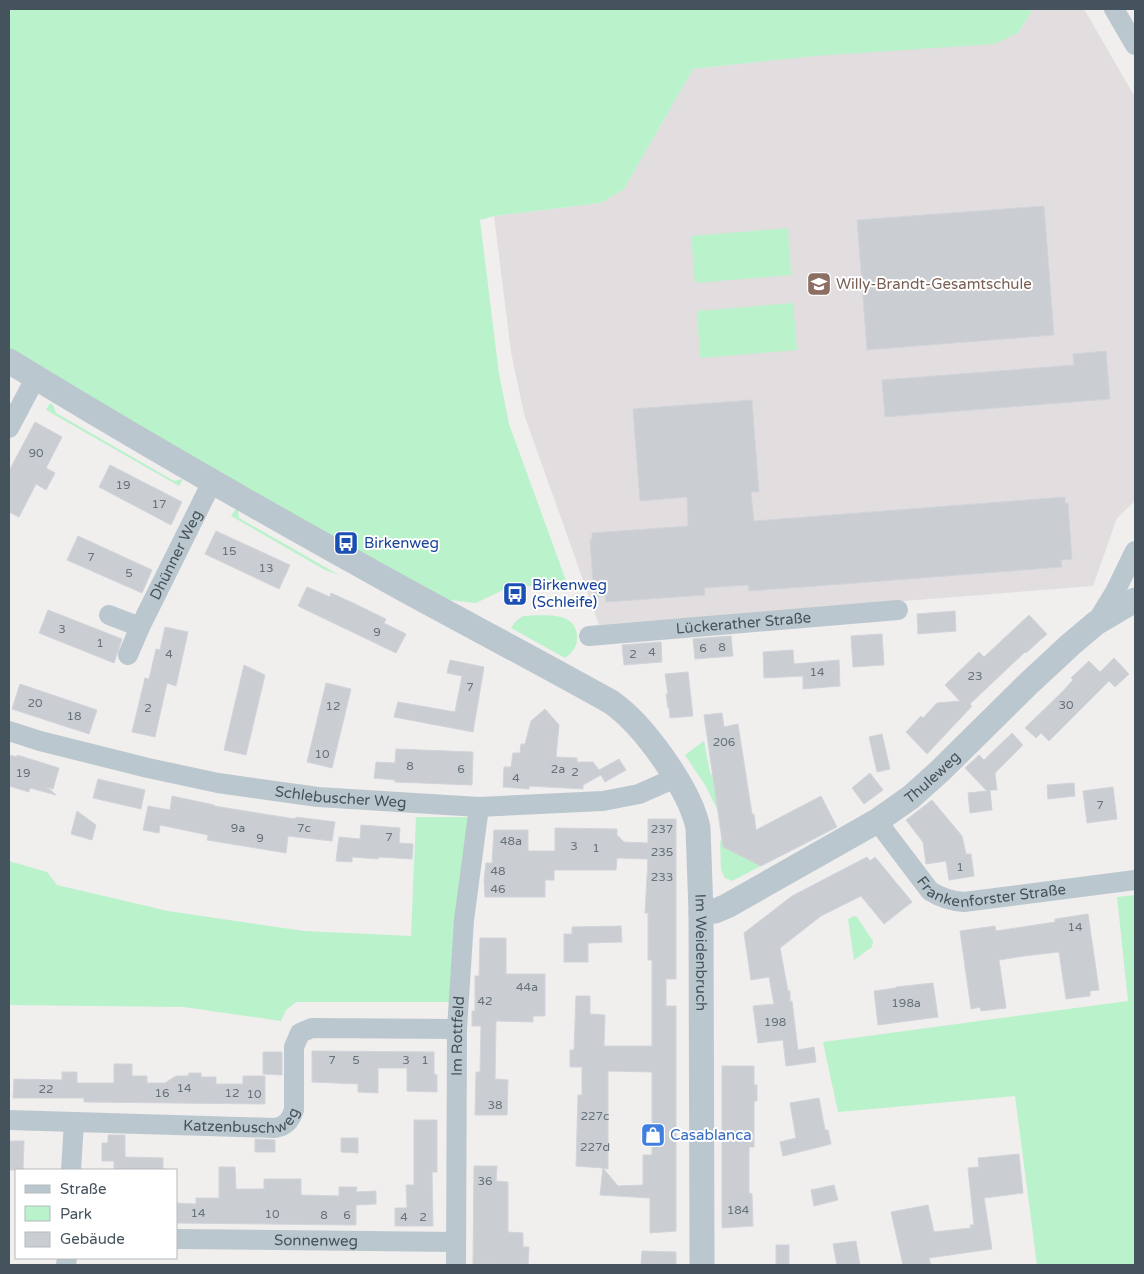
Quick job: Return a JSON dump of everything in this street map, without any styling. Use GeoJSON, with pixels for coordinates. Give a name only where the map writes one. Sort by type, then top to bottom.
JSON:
{"type":"FeatureCollection","features":[{"type":"Feature","properties":{"kind":"street"},"geometry":{"type":"LineString","coordinates":[[1114,9],[1135,46]]}},
{"type":"Feature","properties":{"kind":"street"},"geometry":{"type":"LineString","coordinates":[[9,361],[212,482]]}},
{"type":"Feature","properties":{"kind":"street"},"geometry":{"type":"LineString","coordinates":[[9,428],[36,377]]}},
{"type":"Feature","properties":{"kind":"street","name":"Dhünner Weg"},"geometry":{"type":"LineString","coordinates":[[128,655],[212,482]]}},
{"type":"Feature","properties":{"kind":"street","name":"Im Weidenbruch"},"geometry":{"type":"LineString","coordinates":[[212,482],[611,702],[639,726],[690,801],[698,828],[701,912],[702,1265]]}},
{"type":"Feature","properties":{"kind":"street"},"geometry":{"type":"LineString","coordinates":[[1096,623],[1115,592],[1135,551]]}},
{"type":"Feature","properties":{"kind":"street","name":"Thuleweg"},"geometry":{"type":"LineString","coordinates":[[701,912],[715,911],[726,906],[877,820],[926,784],[1070,645],[1096,623],[1135,600]]}},
{"type":"Feature","properties":{"kind":"street","name":"Lückerather Straße"},"geometry":{"type":"LineString","coordinates":[[589,636],[898,610]]}},
{"type":"Feature","properties":{"kind":"street"},"geometry":{"type":"LineString","coordinates":[[109,615],[140,627]]}},
{"type":"Feature","properties":{"kind":"street","name":"Schlebuscher Weg"},"geometry":{"type":"LineString","coordinates":[[9,731],[97,756],[218,783],[318,797],[479,808],[603,801],[639,794],[666,782],[674,776]]}},
{"type":"Feature","properties":{"kind":"street","name":"Im Rottfeld"},"geometry":{"type":"LineString","coordinates":[[456,1265],[458,1029],[464,920],[479,808]]}},
{"type":"Feature","properties":{"kind":"street","name":"Frankenforster Straße"},"geometry":{"type":"LineString","coordinates":[[877,820],[930,891],[952,901],[964,902],[1135,880]]}},
{"type":"Feature","properties":{"kind":"street","name":"Katzenbuschweg"},"geometry":{"type":"LineString","coordinates":[[9,1120],[275,1128],[284,1126],[290,1120],[294,1110],[294,1047],[300,1033],[312,1028],[458,1029]]}},
{"type":"Feature","properties":{"kind":"street"},"geometry":{"type":"LineString","coordinates":[[71,1169],[74,1122]]}},
{"type":"Feature","properties":{"kind":"street","name":"Sonnenweg"},"geometry":{"type":"LineString","coordinates":[[178,1239],[456,1242]]}},
{"type":"Feature","properties":{"kind":"shaded area","name":"Willy-Brandt-Gesamtschule"},"geometry":{"type":"Polygon","coordinates":[[[1033,9],[1084,9],[1135,97],[1135,501],[1117,518],[1093,586],[599,625],[524,414],[511,352],[494,216],[601,203],[624,189],[693,69],[1018,33],[1033,9]]]}},
{"type":"Feature","properties":{"kind":"green space"},"geometry":{"type":"Polygon","coordinates":[[[9,9],[1033,9],[1018,33],[994,44],[814,56],[693,69],[624,189],[601,203],[494,216],[480,220],[499,374],[509,424],[568,586],[511,586],[476,603],[450,600],[386,567],[218,472],[9,348],[9,9]]]}},
{"type":"Feature","properties":{"kind":"green space"},"geometry":{"type":"Polygon","coordinates":[[[788,228],[791,275],[695,283],[691,236],[788,228]]]}},
{"type":"Feature","properties":{"kind":"green space"},"geometry":{"type":"Polygon","coordinates":[[[793,303],[797,350],[700,358],[697,311],[793,303]]]}},
{"type":"Feature","properties":{"kind":"green space"},"geometry":{"type":"Polygon","coordinates":[[[50,403],[53,405],[56,413],[174,481],[183,479],[179,486],[46,410],[50,403]]]}},
{"type":"Feature","properties":{"kind":"green space"},"geometry":{"type":"Polygon","coordinates":[[[236,509],[238,510],[239,518],[339,575],[325,570],[231,516],[236,509]]]}},
{"type":"Feature","properties":{"kind":"green space"},"geometry":{"type":"Polygon","coordinates":[[[548,615],[570,621],[575,627],[577,635],[577,642],[574,648],[565,658],[511,628],[523,616],[548,615]]]}},
{"type":"Feature","properties":{"kind":"green space"},"geometry":{"type":"Polygon","coordinates":[[[704,741],[710,773],[713,777],[718,811],[705,785],[685,755],[704,741]]]}},
{"type":"Feature","properties":{"kind":"green space"},"geometry":{"type":"Polygon","coordinates":[[[416,817],[472,817],[450,1002],[296,1002],[286,1010],[281,1021],[184,1007],[9,1005],[9,861],[47,872],[57,885],[168,911],[304,931],[411,936],[416,817]]]}},
{"type":"Feature","properties":{"kind":"green space"},"geometry":{"type":"Polygon","coordinates":[[[722,840],[723,847],[761,866],[732,881],[725,878],[721,870],[720,841],[722,840]]]}},
{"type":"Feature","properties":{"kind":"green space"},"geometry":{"type":"Polygon","coordinates":[[[1135,895],[1135,1265],[1037,1265],[1015,1096],[838,1112],[823,1042],[1128,1001],[1117,897],[1135,895]]]}},
{"type":"Feature","properties":{"kind":"green space"},"geometry":{"type":"Polygon","coordinates":[[[854,916],[857,917],[873,941],[872,947],[854,960],[848,919],[854,916]]]}},
{"type":"Feature","properties":{"kind":"building"},"geometry":{"type":"Polygon","coordinates":[[[1044,206],[1054,335],[867,350],[857,220],[1044,206]]]}},
{"type":"Feature","properties":{"kind":"building"},"geometry":{"type":"Polygon","coordinates":[[[1106,351],[1110,399],[885,417],[882,380],[1074,365],[1073,354],[1106,351]]]}},
{"type":"Feature","properties":{"kind":"building"},"geometry":{"type":"Polygon","coordinates":[[[752,400],[759,492],[751,492],[754,521],[1065,497],[1065,503],[1068,503],[1072,559],[1061,560],[1062,567],[749,591],[748,585],[704,588],[705,595],[606,602],[605,596],[594,597],[590,540],[592,539],[592,533],[688,526],[687,497],[640,501],[633,409],[752,400]]]}},
{"type":"Feature","properties":{"kind":"building"},"geometry":{"type":"Polygon","coordinates":[[[35,422],[62,437],[46,468],[55,473],[46,490],[36,484],[19,517],[9,512],[9,471],[35,422]]]}},
{"type":"Feature","properties":{"kind":"building"},"geometry":{"type":"Polygon","coordinates":[[[110,465],[182,502],[171,525],[99,487],[110,465]]]}},
{"type":"Feature","properties":{"kind":"building"},"geometry":{"type":"Polygon","coordinates":[[[216,531],[290,565],[279,589],[205,554],[216,531]]]}},
{"type":"Feature","properties":{"kind":"building"},"geometry":{"type":"Polygon","coordinates":[[[78,536],[152,570],[142,593],[67,560],[78,536]]]}},
{"type":"Feature","properties":{"kind":"building"},"geometry":{"type":"Polygon","coordinates":[[[307,587],[330,597],[331,593],[386,619],[384,623],[406,634],[396,653],[298,606],[307,587]]]}},
{"type":"Feature","properties":{"kind":"building"},"geometry":{"type":"Polygon","coordinates":[[[48,610],[122,639],[114,663],[39,633],[48,610]]]}},
{"type":"Feature","properties":{"kind":"building"},"geometry":{"type":"Polygon","coordinates":[[[955,611],[956,631],[918,634],[917,614],[955,611]]]}},
{"type":"Feature","properties":{"kind":"building"},"geometry":{"type":"Polygon","coordinates":[[[1029,615],[1047,634],[970,704],[972,706],[927,754],[906,732],[937,703],[960,701],[945,685],[979,652],[984,657],[1029,615]]]}},
{"type":"Feature","properties":{"kind":"building"},"geometry":{"type":"Polygon","coordinates":[[[165,627],[188,632],[176,686],[167,683],[155,737],[132,732],[145,678],[149,679],[156,649],[160,650],[165,627]]]}},
{"type":"Feature","properties":{"kind":"building"},"geometry":{"type":"Polygon","coordinates":[[[882,634],[884,665],[853,667],[851,636],[882,634]]]}},
{"type":"Feature","properties":{"kind":"building"},"geometry":{"type":"Polygon","coordinates":[[[731,636],[733,656],[695,659],[693,639],[731,636]]]}},
{"type":"Feature","properties":{"kind":"building"},"geometry":{"type":"Polygon","coordinates":[[[661,642],[662,662],[624,665],[622,645],[661,642]]]}},
{"type":"Feature","properties":{"kind":"building"},"geometry":{"type":"Polygon","coordinates":[[[793,650],[794,664],[839,660],[840,686],[803,689],[803,676],[764,678],[763,652],[793,650]]]}},
{"type":"Feature","properties":{"kind":"building"},"geometry":{"type":"Polygon","coordinates":[[[1114,658],[1129,674],[1115,687],[1109,681],[1049,741],[1041,733],[1036,738],[1025,728],[1063,691],[1073,680],[1071,678],[1089,661],[1100,672],[1114,658]]]}},
{"type":"Feature","properties":{"kind":"building"},"geometry":{"type":"Polygon","coordinates":[[[450,660],[484,667],[473,732],[394,717],[398,702],[455,712],[462,676],[447,673],[450,660]]]}},
{"type":"Feature","properties":{"kind":"building"},"geometry":{"type":"Polygon","coordinates":[[[244,665],[265,675],[246,755],[224,750],[244,665]]]}},
{"type":"Feature","properties":{"kind":"building"},"geometry":{"type":"Polygon","coordinates":[[[688,672],[693,716],[670,718],[665,674],[688,672]]]}},
{"type":"Feature","properties":{"kind":"building"},"geometry":{"type":"Polygon","coordinates":[[[326,683],[351,689],[332,768],[307,762],[326,683]]]}},
{"type":"Feature","properties":{"kind":"building"},"geometry":{"type":"Polygon","coordinates":[[[20,684],[97,710],[89,734],[12,709],[20,684]]]}},
{"type":"Feature","properties":{"kind":"building"},"geometry":{"type":"Polygon","coordinates":[[[545,709],[559,725],[556,757],[577,758],[577,762],[593,762],[599,770],[619,759],[626,770],[605,782],[601,775],[583,785],[583,789],[529,786],[529,789],[503,787],[504,767],[511,767],[513,753],[520,753],[521,744],[525,744],[531,721],[545,709]]]}},
{"type":"Feature","properties":{"kind":"building"},"geometry":{"type":"Polygon","coordinates":[[[722,713],[724,727],[738,724],[756,830],[821,796],[837,827],[761,866],[723,847],[704,715],[722,713]]]}},
{"type":"Feature","properties":{"kind":"building"},"geometry":{"type":"Polygon","coordinates":[[[1012,733],[1023,745],[995,773],[997,790],[990,790],[992,810],[970,813],[968,793],[987,791],[965,768],[979,755],[984,760],[1012,733]]]}},
{"type":"Feature","properties":{"kind":"building"},"geometry":{"type":"Polygon","coordinates":[[[882,734],[890,769],[877,772],[869,737],[882,734]]]}},
{"type":"Feature","properties":{"kind":"building"},"geometry":{"type":"Polygon","coordinates":[[[396,749],[473,752],[472,785],[395,782],[395,780],[374,778],[376,762],[395,763],[396,749]]]}},
{"type":"Feature","properties":{"kind":"building"},"geometry":{"type":"Polygon","coordinates":[[[9,755],[17,757],[17,755],[59,768],[53,789],[47,787],[56,795],[30,788],[29,792],[9,786],[9,755]]]}},
{"type":"Feature","properties":{"kind":"building"},"geometry":{"type":"Polygon","coordinates":[[[870,773],[883,790],[864,804],[852,788],[870,773]]]}},
{"type":"Feature","properties":{"kind":"building"},"geometry":{"type":"Polygon","coordinates":[[[98,779],[145,790],[141,809],[93,798],[98,779]]]}},
{"type":"Feature","properties":{"kind":"building"},"geometry":{"type":"Polygon","coordinates":[[[1074,783],[1075,796],[1048,799],[1047,785],[1074,783]]]}},
{"type":"Feature","properties":{"kind":"building"},"geometry":{"type":"Polygon","coordinates":[[[1113,787],[1117,819],[1087,823],[1083,791],[1113,787]]]}},
{"type":"Feature","properties":{"kind":"building"},"geometry":{"type":"Polygon","coordinates":[[[172,796],[214,806],[295,819],[296,817],[335,822],[332,841],[288,836],[286,853],[207,840],[208,835],[160,825],[159,833],[143,830],[148,806],[170,810],[172,796]]]}},
{"type":"Feature","properties":{"kind":"building"},"geometry":{"type":"Polygon","coordinates":[[[932,800],[962,836],[966,854],[971,854],[974,876],[949,880],[946,861],[926,864],[923,842],[906,820],[932,800]]]}},
{"type":"Feature","properties":{"kind":"building"},"geometry":{"type":"Polygon","coordinates":[[[77,811],[96,825],[92,840],[71,834],[77,811]]]}},
{"type":"Feature","properties":{"kind":"building"},"geometry":{"type":"Polygon","coordinates":[[[648,819],[676,819],[676,979],[666,979],[666,1006],[676,1006],[676,1231],[650,1233],[650,1198],[600,1195],[603,1168],[576,1166],[578,1095],[582,1095],[582,1067],[570,1067],[570,1050],[574,1050],[576,996],[590,996],[590,1014],[605,1015],[604,1046],[652,1046],[652,960],[648,960],[648,913],[645,913],[648,859],[617,858],[616,870],[554,870],[554,880],[545,880],[545,897],[485,897],[484,880],[486,863],[492,863],[494,830],[528,830],[528,851],[555,851],[555,828],[617,829],[617,835],[624,842],[648,843],[648,819]],[[608,1071],[608,1169],[603,1168],[618,1186],[643,1185],[643,1155],[652,1155],[652,1072],[608,1071]]]}},
{"type":"Feature","properties":{"kind":"building"},"geometry":{"type":"Polygon","coordinates":[[[361,825],[400,828],[399,843],[413,844],[412,859],[352,857],[352,862],[336,861],[339,837],[360,839],[361,825]]]}},
{"type":"Feature","properties":{"kind":"building"},"geometry":{"type":"Polygon","coordinates":[[[867,857],[870,861],[875,857],[912,902],[884,924],[861,896],[821,916],[780,948],[788,991],[790,991],[790,1002],[792,1001],[798,1050],[814,1047],[816,1062],[786,1066],[783,1040],[758,1043],[753,1006],[774,1004],[769,977],[751,980],[744,933],[792,896],[867,857]]]}},
{"type":"Feature","properties":{"kind":"building"},"geometry":{"type":"Polygon","coordinates":[[[1088,914],[1099,990],[1090,991],[1090,996],[1066,999],[1059,952],[1024,956],[999,960],[1006,1008],[981,1011],[980,1007],[971,1009],[960,931],[995,926],[996,931],[1055,922],[1055,919],[1088,914]]]}},
{"type":"Feature","properties":{"kind":"building"},"geometry":{"type":"Polygon","coordinates":[[[621,926],[622,942],[588,943],[588,962],[564,962],[564,934],[572,934],[572,927],[621,926]]]}},
{"type":"Feature","properties":{"kind":"building"},"geometry":{"type":"Polygon","coordinates":[[[480,938],[506,938],[506,974],[545,974],[545,1016],[533,1016],[533,1022],[496,1021],[495,1079],[508,1080],[507,1115],[475,1115],[476,1072],[480,1072],[481,1026],[472,1026],[472,1011],[475,1011],[475,976],[479,976],[480,938]]]}},
{"type":"Feature","properties":{"kind":"building"},"geometry":{"type":"Polygon","coordinates":[[[933,983],[938,1017],[878,1025],[874,991],[933,983]]]}},
{"type":"Feature","properties":{"kind":"building"},"geometry":{"type":"Polygon","coordinates":[[[312,1051],[434,1052],[434,1074],[437,1075],[437,1092],[407,1091],[407,1068],[378,1068],[378,1093],[358,1092],[358,1084],[312,1082],[312,1051]]]}},
{"type":"Feature","properties":{"kind":"building"},"geometry":{"type":"Polygon","coordinates":[[[263,1052],[282,1052],[282,1075],[263,1074],[263,1052]]]}},
{"type":"Feature","properties":{"kind":"building"},"geometry":{"type":"Polygon","coordinates":[[[114,1064],[132,1064],[132,1076],[147,1076],[147,1083],[165,1083],[176,1076],[188,1076],[189,1073],[201,1073],[201,1077],[216,1077],[216,1084],[243,1084],[243,1076],[265,1076],[265,1104],[84,1102],[84,1098],[13,1098],[14,1079],[62,1080],[62,1072],[77,1072],[77,1083],[114,1083],[114,1064]]]}},
{"type":"Feature","properties":{"kind":"building"},"geometry":{"type":"Polygon","coordinates":[[[722,1066],[754,1066],[754,1085],[757,1085],[757,1101],[754,1101],[754,1147],[749,1147],[749,1193],[752,1194],[753,1226],[722,1228],[722,1066]]]}},
{"type":"Feature","properties":{"kind":"building"},"geometry":{"type":"Polygon","coordinates":[[[819,1098],[825,1130],[828,1130],[831,1144],[783,1156],[780,1142],[796,1138],[790,1103],[819,1098]]]}},
{"type":"Feature","properties":{"kind":"building"},"geometry":{"type":"Polygon","coordinates":[[[414,1120],[437,1120],[437,1172],[432,1172],[433,1226],[395,1226],[395,1208],[407,1208],[406,1185],[414,1185],[414,1120]]]}},
{"type":"Feature","properties":{"kind":"building"},"geometry":{"type":"Polygon","coordinates":[[[108,1135],[125,1135],[125,1157],[163,1158],[163,1169],[114,1169],[114,1161],[102,1161],[102,1143],[108,1143],[108,1135]]]}},
{"type":"Feature","properties":{"kind":"building"},"geometry":{"type":"Polygon","coordinates":[[[341,1138],[358,1138],[358,1153],[341,1152],[341,1138]]]}},
{"type":"Feature","properties":{"kind":"building"},"geometry":{"type":"Polygon","coordinates":[[[255,1139],[275,1140],[275,1152],[255,1152],[255,1139]]]}},
{"type":"Feature","properties":{"kind":"building"},"geometry":{"type":"Polygon","coordinates":[[[9,1141],[24,1141],[23,1169],[9,1170],[9,1141]]]}},
{"type":"Feature","properties":{"kind":"building"},"geometry":{"type":"Polygon","coordinates":[[[1019,1154],[1023,1193],[984,1198],[992,1249],[929,1258],[931,1265],[903,1265],[891,1212],[928,1205],[934,1232],[971,1228],[970,1225],[974,1225],[968,1168],[978,1167],[979,1169],[978,1158],[1019,1154]]]}},
{"type":"Feature","properties":{"kind":"building"},"geometry":{"type":"Polygon","coordinates":[[[474,1166],[497,1166],[496,1181],[508,1182],[508,1232],[523,1233],[523,1247],[529,1247],[528,1265],[473,1264],[474,1166]]]}},
{"type":"Feature","properties":{"kind":"building"},"geometry":{"type":"Polygon","coordinates":[[[219,1167],[235,1167],[236,1189],[264,1189],[264,1179],[301,1179],[301,1195],[339,1196],[339,1187],[357,1187],[356,1192],[376,1191],[376,1204],[356,1205],[356,1225],[178,1223],[178,1203],[196,1204],[196,1198],[219,1198],[219,1167]]]}},
{"type":"Feature","properties":{"kind":"building"},"geometry":{"type":"Polygon","coordinates":[[[834,1185],[838,1200],[814,1206],[811,1190],[834,1185]]]}},
{"type":"Feature","properties":{"kind":"building"},"geometry":{"type":"Polygon","coordinates":[[[856,1241],[860,1265],[837,1265],[833,1244],[856,1241]]]}},
{"type":"Feature","properties":{"kind":"building"},"geometry":{"type":"Polygon","coordinates":[[[776,1245],[789,1245],[789,1265],[776,1265],[776,1245]]]}},
{"type":"Feature","properties":{"kind":"building"},"geometry":{"type":"Polygon","coordinates":[[[642,1251],[676,1252],[676,1265],[641,1265],[642,1251]]]}},
{"type":"Feature","properties":{"kind":"place","name":"Willy-Brandt-Gesamtschule"},"geometry":{"type":"Point","coordinates":[819,284]}},
{"type":"Feature","properties":{"kind":"place","name":"Birkenweg"},"geometry":{"type":"Point","coordinates":[346,543]}},
{"type":"Feature","properties":{"kind":"place","name":"Birkenweg (Schleife)"},"geometry":{"type":"Point","coordinates":[515,594]}},
{"type":"Feature","properties":{"kind":"place","name":"Casablanca"},"geometry":{"type":"Point","coordinates":[653,1135]}}]}
